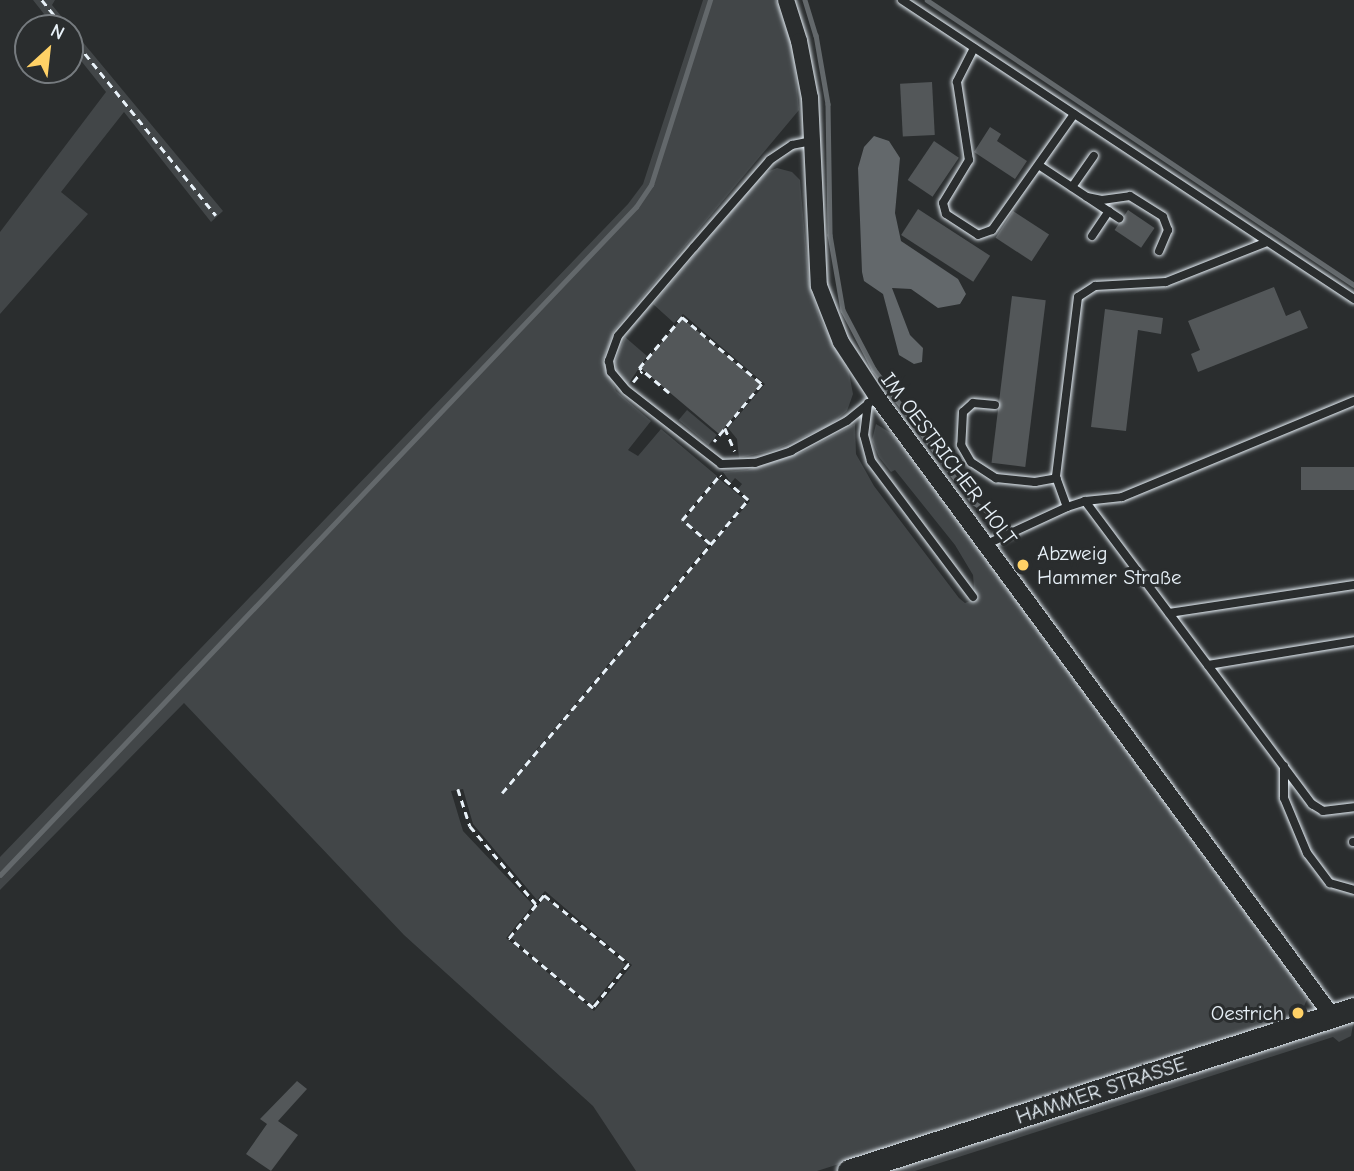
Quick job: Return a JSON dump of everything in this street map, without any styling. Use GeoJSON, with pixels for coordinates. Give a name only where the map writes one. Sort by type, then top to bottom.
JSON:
{"type":"FeatureCollection","features":[{"type":"Feature","properties":{"kind":"main road","name":"HAMMER STRASSE"},"geometry":{"type":"LineString","coordinates":[[849,1171],[1343,1013]]}},
{"type":"Feature","properties":{"kind":"street","name":"IM OESTRICHER HOLT"},"geometry":{"type":"LineString","coordinates":[[786,0],[806,69],[819,286],[841,342],[873,400],[987,544],[1343,1013]]}},
{"type":"Feature","properties":{"kind":"lane"},"geometry":{"type":"LineString","coordinates":[[902,0],[1354,299]]}},
{"type":"Feature","properties":{"kind":"lane"},"geometry":{"type":"LineString","coordinates":[[974,48],[957,82],[970,160],[943,203],[943,210],[978,235],[989,233],[1040,166],[1074,114]]}},
{"type":"Feature","properties":{"kind":"lane"},"geometry":{"type":"LineString","coordinates":[[812,141],[792,145],[770,160],[612,346],[609,360],[618,383],[720,464],[738,465],[818,438],[873,400]]}},
{"type":"Feature","properties":{"kind":"lane"},"geometry":{"type":"LineString","coordinates":[[1072,187],[1094,156]]}},
{"type":"Feature","properties":{"kind":"lane"},"geometry":{"type":"LineString","coordinates":[[1040,166],[1119,218]]}},
{"type":"Feature","properties":{"kind":"lane"},"geometry":{"type":"LineString","coordinates":[[1087,197],[1102,200],[1130,196],[1163,217],[1168,230],[1159,251]]}},
{"type":"Feature","properties":{"kind":"lane"},"geometry":{"type":"LineString","coordinates":[[1092,236],[1109,211]]}},
{"type":"Feature","properties":{"kind":"lane"},"geometry":{"type":"LineString","coordinates":[[1068,507],[1057,478],[1078,298],[1095,286],[1166,282],[1267,242]]}},
{"type":"Feature","properties":{"kind":"lane"},"geometry":{"type":"LineString","coordinates":[[873,400],[864,435],[871,461],[973,597]]}},
{"type":"Feature","properties":{"kind":"lane"},"geometry":{"type":"LineString","coordinates":[[987,544],[1085,501],[1122,497],[1354,401]]}},
{"type":"Feature","properties":{"kind":"lane"},"geometry":{"type":"LineString","coordinates":[[995,405],[973,403],[962,412],[961,445],[971,462],[996,478],[1035,482],[1057,478]]}},
{"type":"Feature","properties":{"kind":"lane"},"geometry":{"type":"LineString","coordinates":[[1085,501],[1317,809],[1354,807]]}},
{"type":"Feature","properties":{"kind":"lane"},"geometry":{"type":"LineString","coordinates":[[1169,613],[1354,584]]}},
{"type":"Feature","properties":{"kind":"lane"},"geometry":{"type":"LineString","coordinates":[[1208,665],[1354,641]]}},
{"type":"Feature","properties":{"kind":"lane"},"geometry":{"type":"LineString","coordinates":[[1283,766],[1284,798],[1307,853],[1330,883],[1354,890]]}},
{"type":"Feature","properties":{"kind":"path"},"geometry":{"type":"LineString","coordinates":[[42,0],[54,14]]}},
{"type":"Feature","properties":{"kind":"path"},"geometry":{"type":"LineString","coordinates":[[84,51],[216,215]]}},
{"type":"Feature","properties":{"kind":"path"},"geometry":{"type":"LineString","coordinates":[[669,393],[639,368],[682,317],[762,384],[705,452]]}},
{"type":"Feature","properties":{"kind":"path"},"geometry":{"type":"LineString","coordinates":[[725,428],[738,465]]}},
{"type":"Feature","properties":{"kind":"path"},"geometry":{"type":"LineString","coordinates":[[711,544],[682,520],[719,476],[720,464]]}},
{"type":"Feature","properties":{"kind":"path"},"geometry":{"type":"LineString","coordinates":[[502,793],[748,500],[719,476]]}},
{"type":"Feature","properties":{"kind":"path"},"geometry":{"type":"LineString","coordinates":[[458,789],[470,826],[536,905]]}},
{"type":"Feature","properties":{"kind":"path"},"geometry":{"type":"LineString","coordinates":[[544,895],[629,964],[593,1008],[509,938],[536,905],[544,895]]}},
{"type":"Feature","properties":{"kind":"shaded area"},"geometry":{"type":"Polygon","coordinates":[[[33,0],[55,0],[52,5],[59,14],[44,14],[33,0]]]}},
{"type":"Feature","properties":{"kind":"shaded area"},"geometry":{"type":"Polygon","coordinates":[[[703,0],[776,0],[793,48],[799,110],[614,331],[603,360],[616,391],[651,421],[628,450],[638,456],[661,429],[717,476],[682,519],[708,545],[500,793],[750,501],[738,489],[742,484],[735,478],[731,483],[723,472],[747,470],[803,452],[855,424],[856,454],[874,486],[959,598],[965,603],[975,599],[973,575],[955,545],[895,470],[891,472],[879,457],[872,440],[876,424],[894,435],[1308,997],[1299,1018],[817,1171],[636,1171],[593,1106],[404,935],[184,703],[0,890],[0,857],[628,204],[643,184],[703,0]],[[463,789],[451,791],[463,831],[533,905],[506,938],[594,1011],[632,965],[545,891],[537,900],[473,824],[463,789]]]}},
{"type":"Feature","properties":{"kind":"shaded area"},"geometry":{"type":"Polygon","coordinates":[[[84,44],[223,211],[211,222],[124,112],[61,192],[88,214],[0,314],[0,232],[106,92],[84,64],[84,44]]]}},
{"type":"Feature","properties":{"kind":"shaded area"},"geometry":{"type":"Polygon","coordinates":[[[874,136],[889,141],[900,158],[895,213],[901,241],[958,279],[966,294],[960,304],[938,308],[911,289],[892,288],[910,335],[923,348],[922,362],[914,364],[899,355],[883,294],[864,281],[862,272],[858,168],[864,147],[874,136]]]}},
{"type":"Feature","properties":{"kind":"shaded area"},"geometry":{"type":"Polygon","coordinates":[[[777,168],[792,172],[800,180],[809,283],[820,319],[849,373],[853,394],[847,411],[830,425],[775,450],[739,458],[737,439],[728,428],[765,384],[683,314],[674,323],[653,304],[764,173],[777,168]]]}},
{"type":"Feature","properties":{"kind":"shaded area"},"geometry":{"type":"Polygon","coordinates":[[[625,337],[647,356],[627,386],[618,376],[615,362],[625,337]]]}},
{"type":"Feature","properties":{"kind":"shaded area"},"geometry":{"type":"Polygon","coordinates":[[[687,410],[717,435],[709,445],[679,420],[687,410]]]}},
{"type":"Feature","properties":{"kind":"shaded area"},"geometry":{"type":"Polygon","coordinates":[[[718,478],[746,501],[711,543],[683,521],[718,478]]]}},
{"type":"Feature","properties":{"kind":"shaded area"},"geometry":{"type":"Polygon","coordinates":[[[545,897],[625,964],[591,1005],[511,938],[545,897]]]}},
{"type":"Feature","properties":{"kind":"shaded area"},"geometry":{"type":"Polygon","coordinates":[[[1354,1019],[1351,1036],[1339,1042],[1333,1037],[915,1171],[875,1171],[1354,1019]]]}},
{"type":"Feature","properties":{"kind":"building"},"geometry":{"type":"Polygon","coordinates":[[[932,82],[935,135],[903,137],[900,84],[932,82]]]}},
{"type":"Feature","properties":{"kind":"building"},"geometry":{"type":"Polygon","coordinates":[[[990,127],[1001,134],[997,141],[1027,161],[1015,179],[974,152],[990,127]]]}},
{"type":"Feature","properties":{"kind":"building"},"geometry":{"type":"Polygon","coordinates":[[[934,141],[959,158],[933,197],[908,180],[934,141]]]}},
{"type":"Feature","properties":{"kind":"building"},"geometry":{"type":"Polygon","coordinates":[[[918,209],[990,256],[973,282],[901,235],[918,209]]]}},
{"type":"Feature","properties":{"kind":"building"},"geometry":{"type":"Polygon","coordinates":[[[1128,210],[1155,228],[1141,248],[1115,230],[1128,210]]]}},
{"type":"Feature","properties":{"kind":"building"},"geometry":{"type":"Polygon","coordinates":[[[1013,211],[1049,234],[1032,261],[996,238],[1013,211]]]}},
{"type":"Feature","properties":{"kind":"building"},"geometry":{"type":"Polygon","coordinates":[[[1274,287],[1286,316],[1300,310],[1308,328],[1198,372],[1191,354],[1200,350],[1188,321],[1274,287]]]}},
{"type":"Feature","properties":{"kind":"building"},"geometry":{"type":"Polygon","coordinates":[[[1012,296],[1046,300],[1025,467],[992,463],[1012,296]]]}},
{"type":"Feature","properties":{"kind":"building"},"geometry":{"type":"Polygon","coordinates":[[[1105,309],[1163,318],[1161,334],[1138,330],[1126,431],[1091,427],[1105,309]]]}},
{"type":"Feature","properties":{"kind":"building"},"geometry":{"type":"Polygon","coordinates":[[[682,318],[761,384],[719,434],[640,368],[682,318]]]}},
{"type":"Feature","properties":{"kind":"building"},"geometry":{"type":"Polygon","coordinates":[[[1301,467],[1354,467],[1354,490],[1301,490],[1301,467]]]}},
{"type":"Feature","properties":{"kind":"building"},"geometry":{"type":"Polygon","coordinates":[[[297,1081],[307,1089],[278,1121],[298,1135],[271,1171],[246,1154],[267,1124],[260,1119],[297,1081]]]}},
{"type":"Feature","properties":{"kind":"waterway"},"geometry":{"type":"LineString","coordinates":[[0,875],[636,207],[651,185],[710,0]]}},
{"type":"Feature","properties":{"kind":"waterway"},"geometry":{"type":"LineString","coordinates":[[805,0],[816,35],[828,104],[830,235],[843,310],[874,369],[973,502],[987,511]]}},
{"type":"Feature","properties":{"kind":"waterway"},"geometry":{"type":"LineString","coordinates":[[927,0],[1354,285]]}},
{"type":"Feature","properties":{"kind":"place","name":"Abzweig Hammer Straße"},"geometry":{"type":"Point","coordinates":[1023,565]}},
{"type":"Feature","properties":{"kind":"place","name":"Oestrich"},"geometry":{"type":"Point","coordinates":[1298,1013]}}]}
